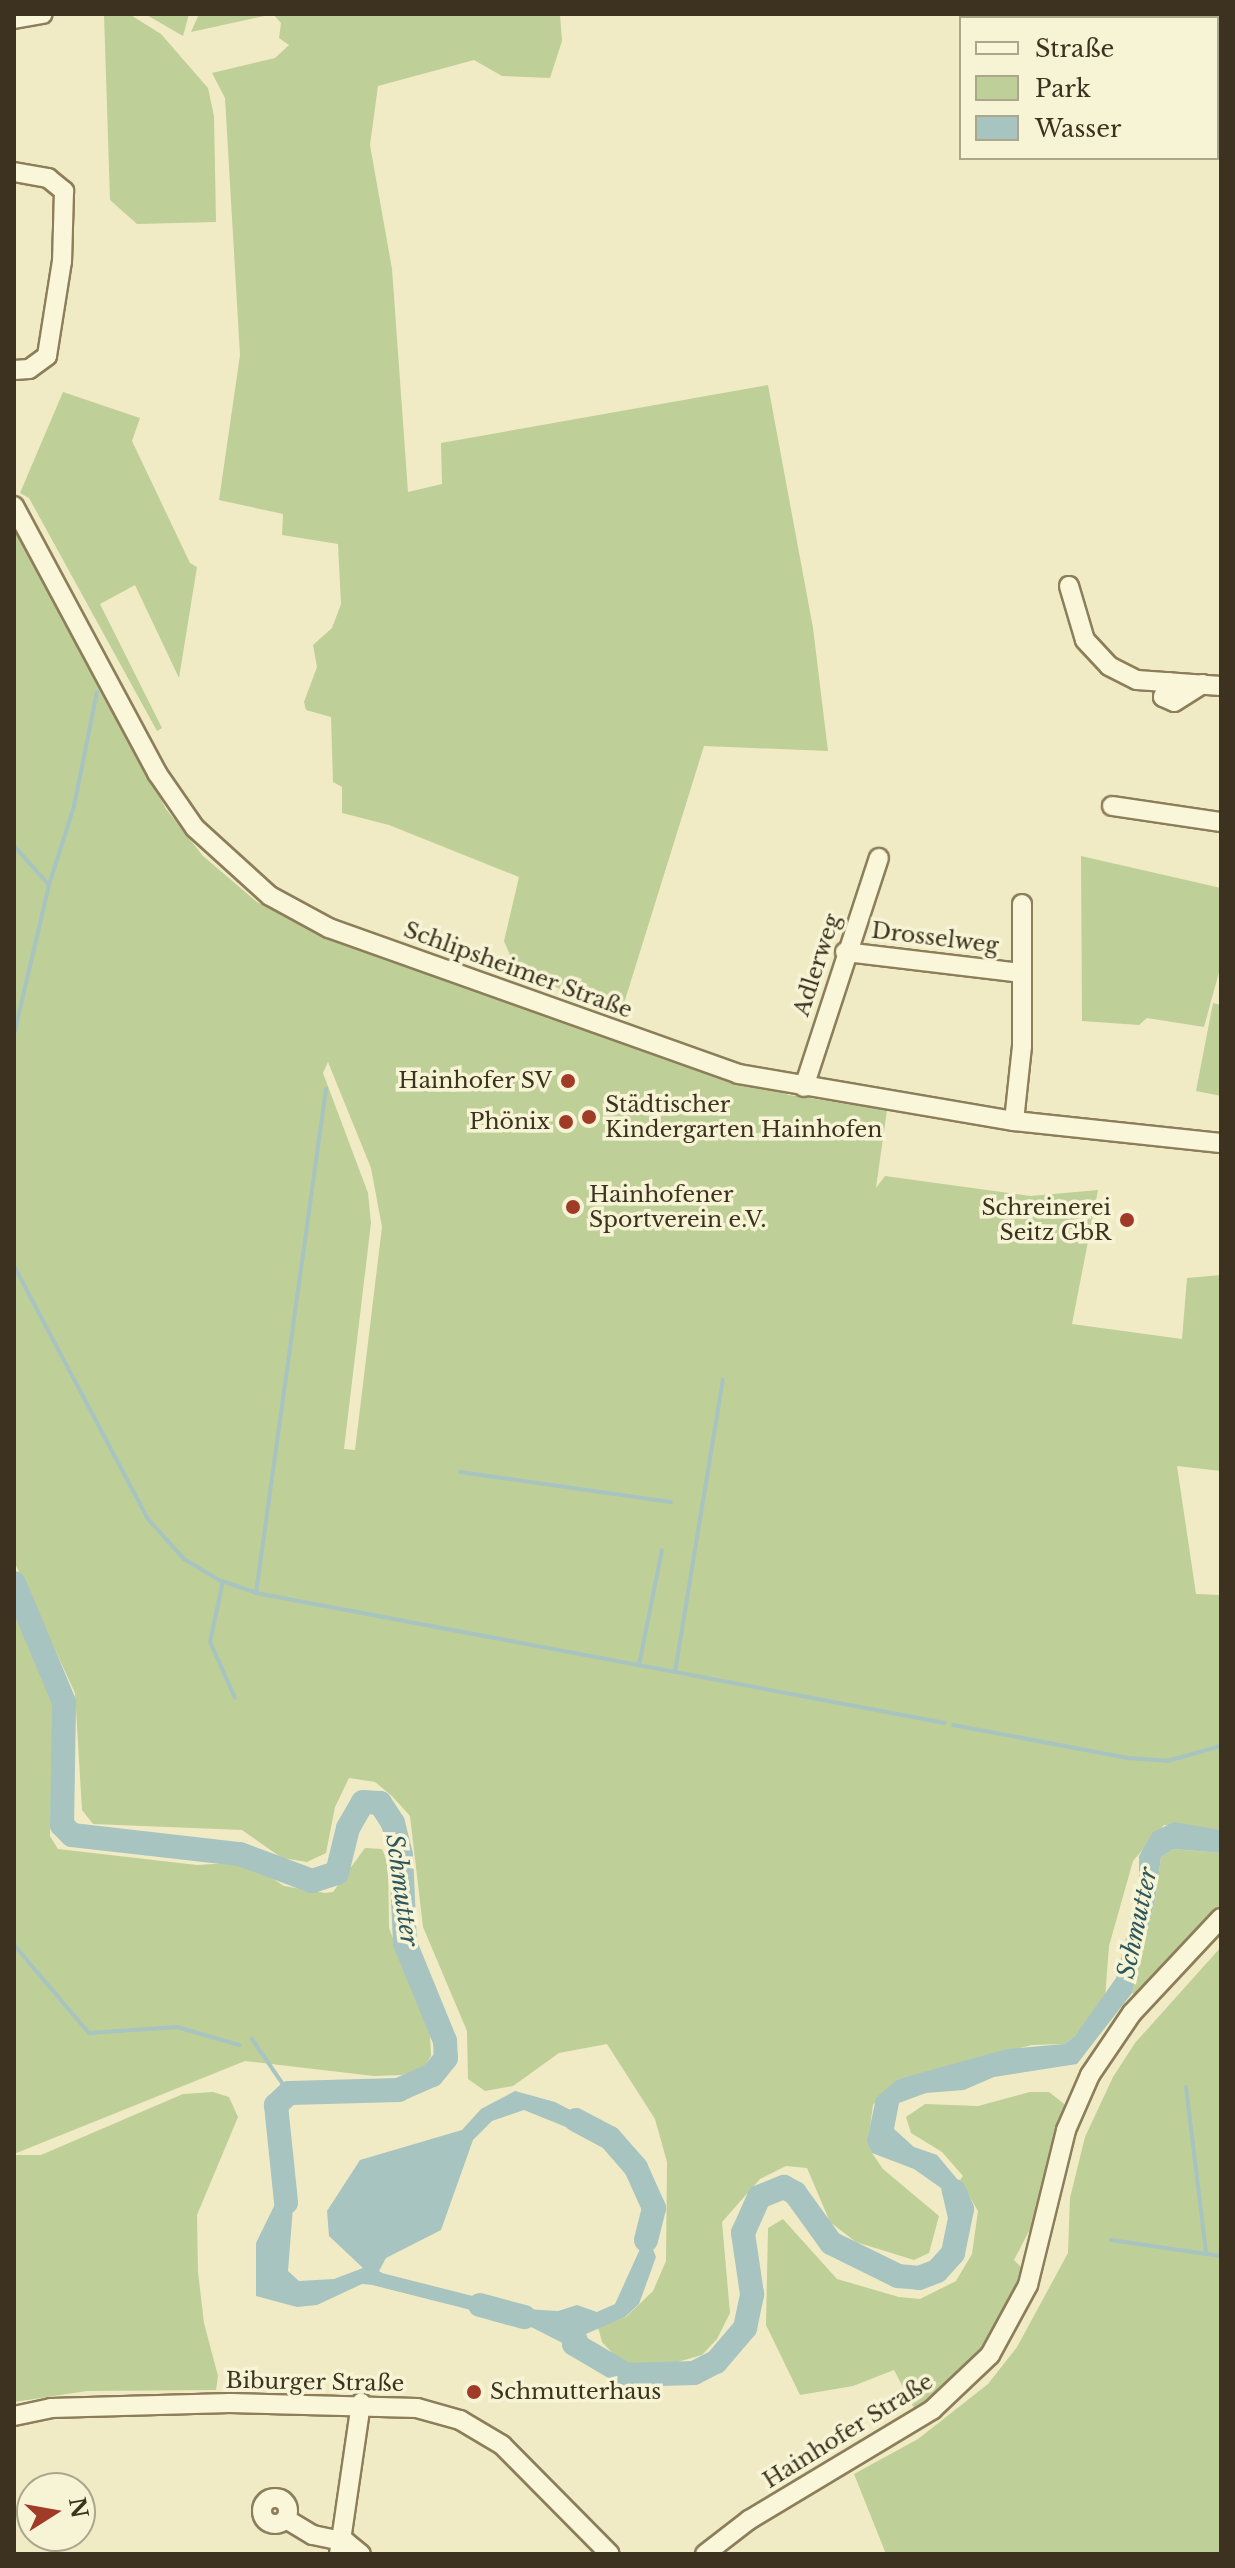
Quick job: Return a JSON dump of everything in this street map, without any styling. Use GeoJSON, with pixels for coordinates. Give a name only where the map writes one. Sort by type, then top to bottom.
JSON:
{"type":"FeatureCollection","features":[{"type":"Feature","properties":{"kind":"street"},"geometry":{"type":"LineString","coordinates":[[14,19],[43,14]]}},
{"type":"Feature","properties":{"kind":"street"},"geometry":{"type":"LineString","coordinates":[[14,172],[48,178],[64,191],[62,261],[47,356],[29,369],[14,370]]}},
{"type":"Feature","properties":{"kind":"street","name":"Schlipsheimer Straße"},"geometry":{"type":"LineString","coordinates":[[14,506],[157,773],[195,828],[270,896],[329,928],[687,1059],[804,1087],[1014,1121],[1221,1143]]}},
{"type":"Feature","properties":{"kind":"street"},"geometry":{"type":"LineString","coordinates":[[1069,586],[1075,613],[1095,655],[1123,675],[1212,685]]}},
{"type":"Feature","properties":{"kind":"street"},"geometry":{"type":"LineString","coordinates":[[1112,806],[1221,822]]}},
{"type":"Feature","properties":{"kind":"street","name":"Adlerweg"},"geometry":{"type":"LineString","coordinates":[[804,1087],[845,952],[879,858]]}},
{"type":"Feature","properties":{"kind":"street","name":"Drosselweg"},"geometry":{"type":"LineString","coordinates":[[1014,1121],[1022,1046],[1022,904]]}},
{"type":"Feature","properties":{"kind":"street","name":"Drosselweg"},"geometry":{"type":"LineString","coordinates":[[845,952],[1020,973]]}},
{"type":"Feature","properties":{"kind":"street","name":"Hainhofer Straße"},"geometry":{"type":"LineString","coordinates":[[705,2554],[749,2520],[932,2410],[990,2355],[1028,2285],[1063,2142],[1090,2075],[1132,2013],[1221,1918]]}},
{"type":"Feature","properties":{"kind":"street"},"geometry":{"type":"LineString","coordinates":[[340,2547],[361,2403]]}},
{"type":"Feature","properties":{"kind":"street","name":"Biburger Straße"},"geometry":{"type":"LineString","coordinates":[[14,2416],[51,2408],[103,2406],[361,2403],[417,2408],[474,2426],[517,2458],[610,2554]]}},
{"type":"Feature","properties":{"kind":"street"},"geometry":{"type":"LineString","coordinates":[[286,2519],[313,2535],[361,2554]]}},
{"type":"Feature","properties":{"kind":"green space"},"geometry":{"type":"Polygon","coordinates":[[[104,14],[129,14],[161,34],[208,88],[214,116],[216,222],[137,224],[110,200],[104,14]]]}},
{"type":"Feature","properties":{"kind":"green space"},"geometry":{"type":"Polygon","coordinates":[[[145,14],[189,14],[183,36],[145,14]]]}},
{"type":"Feature","properties":{"kind":"green space"},"geometry":{"type":"Polygon","coordinates":[[[199,14],[273,14],[191,32],[199,14]]]}},
{"type":"Feature","properties":{"kind":"green space"},"geometry":{"type":"Polygon","coordinates":[[[273,14],[560,14],[562,41],[550,78],[502,76],[474,60],[378,86],[370,145],[392,269],[408,492],[442,484],[441,443],[768,385],[813,628],[828,751],[704,746],[621,1013],[517,972],[504,941],[519,877],[389,825],[342,813],[342,787],[333,782],[331,717],[306,710],[304,702],[317,667],[313,645],[332,628],[341,604],[338,544],[282,535],[283,514],[219,500],[240,355],[225,98],[212,73],[275,58],[289,45],[279,38],[281,23],[273,14]]]}},
{"type":"Feature","properties":{"kind":"green space"},"geometry":{"type":"Polygon","coordinates":[[[63,392],[140,418],[132,441],[190,563],[197,567],[179,678],[135,585],[100,604],[162,728],[157,731],[29,498],[20,493],[63,392]]]}},
{"type":"Feature","properties":{"kind":"green space"},"geometry":{"type":"Polygon","coordinates":[[[14,526],[166,809],[203,856],[257,902],[327,936],[789,1095],[887,1110],[876,1188],[885,1176],[1031,1196],[1098,1190],[1072,1324],[1182,1339],[1187,1278],[1221,1275],[1221,1471],[1177,1466],[1196,1594],[1221,1595],[1221,1830],[1164,1825],[1133,1861],[1109,1946],[1105,1999],[1075,2036],[1064,2044],[1032,2045],[898,2079],[873,2105],[868,2141],[872,2153],[883,2169],[939,2216],[929,2253],[914,2260],[856,2242],[830,2222],[807,2168],[786,2166],[760,2179],[722,2222],[730,2313],[717,2339],[702,2355],[642,2372],[620,2361],[602,2342],[598,2327],[626,2317],[653,2291],[666,2261],[667,2162],[655,2119],[607,2044],[559,2053],[513,2086],[485,2091],[468,2079],[467,2031],[423,1927],[410,1816],[375,1782],[349,1778],[335,1807],[326,1853],[307,1862],[282,1858],[242,1830],[93,1824],[82,1810],[75,1693],[14,1561],[14,526]],[[328,1062],[323,1073],[368,1193],[371,1223],[344,1449],[355,1450],[382,1227],[371,1168],[328,1062]]]}},
{"type":"Feature","properties":{"kind":"green space"},"geometry":{"type":"Polygon","coordinates":[[[1081,856],[1221,888],[1221,965],[1204,1027],[1147,1018],[1139,1025],[1082,1021],[1081,856]]]}},
{"type":"Feature","properties":{"kind":"green space"},"geometry":{"type":"Polygon","coordinates":[[[1213,1003],[1221,1005],[1221,1096],[1196,1091],[1213,1003]]]}},
{"type":"Feature","properties":{"kind":"green space"},"geometry":{"type":"Polygon","coordinates":[[[14,1604],[54,1705],[50,1836],[58,1849],[197,1865],[247,1862],[284,1886],[325,1893],[333,1892],[365,1848],[382,1849],[388,1863],[389,1928],[430,2033],[431,2056],[424,2067],[402,2075],[374,2076],[245,2061],[14,2154],[14,1604]]]}},
{"type":"Feature","properties":{"kind":"green space"},"geometry":{"type":"Polygon","coordinates":[[[1174,1849],[1221,1853],[1221,1910],[1137,1996],[1132,1993],[1156,1896],[1161,1857],[1174,1849]]]}},
{"type":"Feature","properties":{"kind":"green space"},"geometry":{"type":"Polygon","coordinates":[[[1221,1947],[1221,2554],[886,2554],[854,2474],[918,2439],[988,2384],[1017,2347],[1068,2253],[1070,2198],[1085,2137],[1113,2077],[1135,2043],[1221,1947]]]}},
{"type":"Feature","properties":{"kind":"green space"},"geometry":{"type":"Polygon","coordinates":[[[213,2092],[229,2097],[238,2117],[197,2215],[198,2272],[204,2323],[218,2376],[216,2390],[87,2391],[14,2402],[14,2155],[41,2155],[183,2094],[213,2092]]]}},
{"type":"Feature","properties":{"kind":"green space"},"geometry":{"type":"Polygon","coordinates":[[[1030,2092],[1049,2092],[1068,2107],[1036,2233],[1029,2231],[1014,2260],[1026,2272],[1000,2329],[946,2389],[915,2410],[894,2370],[853,2386],[800,2395],[766,2325],[768,2228],[783,2219],[837,2279],[899,2297],[920,2299],[956,2281],[972,2254],[978,2211],[960,2180],[963,2176],[942,2152],[911,2133],[906,2117],[925,2104],[978,2106],[1030,2092]]]}},
{"type":"Feature","properties":{"kind":"water"},"geometry":{"type":"Polygon","coordinates":[[[1174,1822],[1221,1830],[1221,1853],[1174,1849],[1161,1857],[1156,1896],[1132,1993],[1077,2064],[994,2077],[964,2090],[926,2093],[899,2103],[894,2129],[914,2147],[937,2155],[968,2192],[972,2215],[949,2223],[941,2188],[914,2169],[872,2153],[867,2141],[876,2098],[898,2079],[1007,2049],[1064,2044],[1075,2036],[1116,1978],[1139,1885],[1139,1856],[1153,1832],[1174,1822]]]}},
{"type":"Feature","properties":{"kind":"water"},"geometry":{"type":"Polygon","coordinates":[[[515,2091],[555,2102],[599,2125],[604,2134],[566,2127],[524,2110],[492,2121],[473,2140],[441,2230],[386,2258],[379,2271],[390,2278],[388,2286],[362,2284],[317,2305],[297,2307],[256,2296],[256,2243],[279,2196],[283,2170],[293,2207],[288,2271],[299,2281],[334,2279],[363,2268],[329,2236],[327,2211],[360,2160],[462,2130],[481,2109],[515,2091]]]}},
{"type":"Feature","properties":{"kind":"water"},"geometry":{"type":"Polygon","coordinates":[[[654,2208],[651,2244],[656,2257],[639,2304],[625,2317],[586,2334],[596,2360],[492,2307],[558,2311],[577,2305],[597,2312],[615,2304],[640,2249],[637,2233],[643,2214],[654,2208]]]}},
{"type":"Feature","properties":{"kind":"waterway"},"geometry":{"type":"LineString","coordinates":[[49,885],[74,806],[97,692]]}},
{"type":"Feature","properties":{"kind":"waterway"},"geometry":{"type":"LineString","coordinates":[[14,846],[49,885],[14,1034]]}},
{"type":"Feature","properties":{"kind":"waterway"},"geometry":{"type":"LineString","coordinates":[[256,1593],[326,1089]]}},
{"type":"Feature","properties":{"kind":"waterway"},"geometry":{"type":"LineString","coordinates":[[14,1266],[148,1519],[184,1559],[219,1580],[256,1593],[945,1723]]}},
{"type":"Feature","properties":{"kind":"waterway"},"geometry":{"type":"LineString","coordinates":[[675,1672],[723,1380]]}},
{"type":"Feature","properties":{"kind":"waterway"},"geometry":{"type":"LineString","coordinates":[[460,1472],[671,1502]]}},
{"type":"Feature","properties":{"kind":"waterway"},"geometry":{"type":"LineString","coordinates":[[639,1665],[662,1550]]}},
{"type":"Feature","properties":{"kind":"waterway"},"geometry":{"type":"LineString","coordinates":[[223,1581],[210,1642],[235,1698]]}},
{"type":"Feature","properties":{"kind":"waterway","name":"Schmutter"},"geometry":{"type":"LineString","coordinates":[[14,1583],[64,1702],[62,1825],[72,1835],[240,1854],[312,1881],[337,1873],[348,1828],[363,1802],[380,1803],[393,1823],[401,1855],[405,1943],[445,2041],[446,2058],[432,2075],[399,2090],[289,2093],[276,2105],[286,2202]]}},
{"type":"Feature","properties":{"kind":"waterway"},"geometry":{"type":"LineString","coordinates":[[953,1725],[1128,1758],[1167,1761],[1221,1746]]}},
{"type":"Feature","properties":{"kind":"waterway"},"geometry":{"type":"LineString","coordinates":[[14,1945],[89,2033],[177,2027],[239,2045]]}},
{"type":"Feature","properties":{"kind":"waterway"},"geometry":{"type":"LineString","coordinates":[[252,2039],[289,2093]]}},
{"type":"Feature","properties":{"kind":"waterway"},"geometry":{"type":"LineString","coordinates":[[1186,2087],[1206,2253]]}},
{"type":"Feature","properties":{"kind":"waterway","name":"Schmutter"},"geometry":{"type":"LineString","coordinates":[[576,2120],[610,2138],[636,2168],[654,2208],[646,2240]]}},
{"type":"Feature","properties":{"kind":"waterway","name":"Schmutter"},"geometry":{"type":"LineString","coordinates":[[575,2339],[574,2344],[627,2375],[694,2373],[716,2362],[745,2328],[752,2294],[743,2233],[759,2197],[784,2187],[795,2193],[831,2243],[898,2276],[919,2278],[937,2271],[953,2253],[962,2209],[954,2191]]}},
{"type":"Feature","properties":{"kind":"waterway"},"geometry":{"type":"LineString","coordinates":[[1111,2240],[1221,2256]]}},
{"type":"Feature","properties":{"kind":"waterway","name":"Schmutter"},"geometry":{"type":"LineString","coordinates":[[373,2278],[480,2305]]}},
{"type":"Feature","properties":{"kind":"waterway","name":"Schmutter"},"geometry":{"type":"LineString","coordinates":[[480,2305],[524,2317]]}},
{"type":"Feature","properties":{"kind":"place","name":"Hainhofer SV"},"geometry":{"type":"Point","coordinates":[568,1081]}},
{"type":"Feature","properties":{"kind":"place","name":"Städtischer Kindergarten Hainhofen"},"geometry":{"type":"Point","coordinates":[589,1117]}},
{"type":"Feature","properties":{"kind":"place","name":"Phönix"},"geometry":{"type":"Point","coordinates":[566,1122]}},
{"type":"Feature","properties":{"kind":"place","name":"Hainhofener Sportverein e.V."},"geometry":{"type":"Point","coordinates":[573,1207]}},
{"type":"Feature","properties":{"kind":"place","name":"Schreinerei Seitz GbR"},"geometry":{"type":"Point","coordinates":[1127,1220]}},
{"type":"Feature","properties":{"kind":"place","name":"Schmutterhaus"},"geometry":{"type":"Point","coordinates":[474,2392]}}]}
